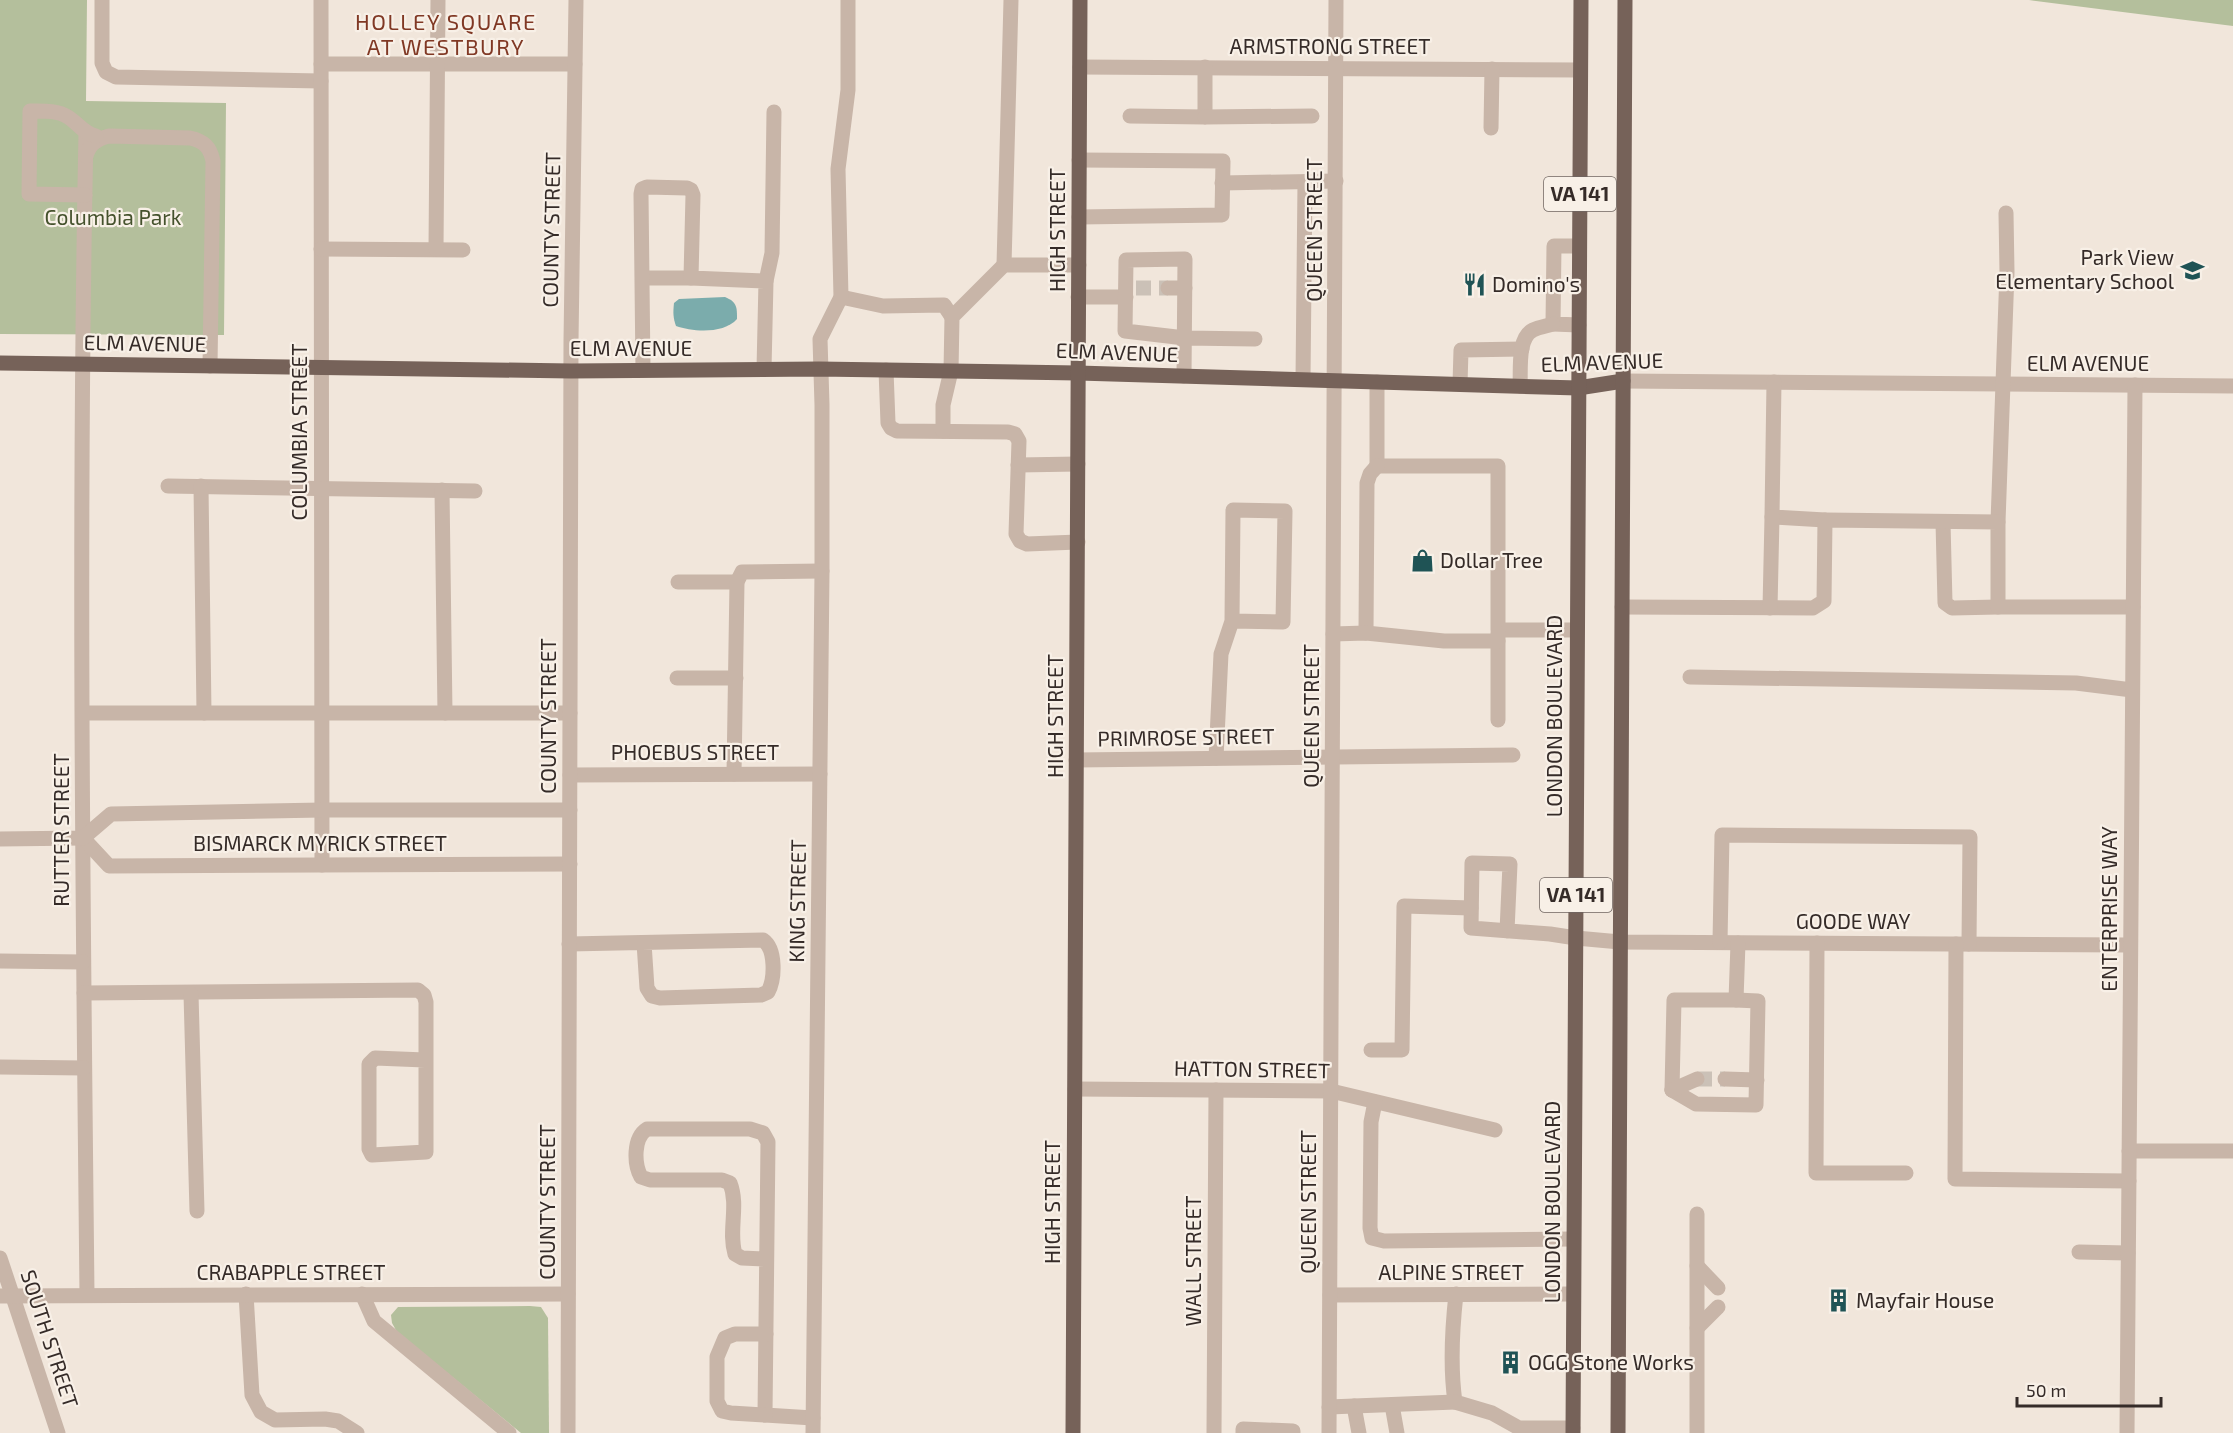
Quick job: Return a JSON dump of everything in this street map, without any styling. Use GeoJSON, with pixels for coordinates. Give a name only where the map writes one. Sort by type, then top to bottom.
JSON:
{"type":"FeatureCollection","features":[{"type":"Feature","properties":{"kind":"main road","name":"HIGH STREET"},"geometry":{"type":"LineString","coordinates":[[1073,1433],[1080,0]]}},
{"type":"Feature","properties":{"kind":"main road","name":"LONDON BOULEVARD"},"geometry":{"type":"LineString","coordinates":[[1573,1430],[1581,0]]}},
{"type":"Feature","properties":{"kind":"main road","name":"VA 141"},"geometry":{"type":"LineString","coordinates":[[1618,1433],[1625,0]]}},
{"type":"Feature","properties":{"kind":"main road","name":"ELM AVENUE"},"geometry":{"type":"LineString","coordinates":[[0,363],[571,371],[819,369],[1078,373],[1578,388],[1623,381]]}},
{"type":"Feature","properties":{"kind":"street"},"geometry":{"type":"LineString","coordinates":[[102,0],[102,63],[106,72],[116,77],[321,81]]}},
{"type":"Feature","properties":{"kind":"street","name":"COLUMBIA STREET"},"geometry":{"type":"LineString","coordinates":[[321,0],[322,865]]}},
{"type":"Feature","properties":{"kind":"street"},"geometry":{"type":"LineString","coordinates":[[436,249],[438,0]]}},
{"type":"Feature","properties":{"kind":"street","name":"COUNTY STREET"},"geometry":{"type":"LineString","coordinates":[[568,1433],[571,371],[576,0]]}},
{"type":"Feature","properties":{"kind":"street"},"geometry":{"type":"LineString","coordinates":[[848,0],[848,90],[838,169],[841,297],[883,306],[944,305],[952,316],[951,371],[943,405],[943,431]]}},
{"type":"Feature","properties":{"kind":"street"},"geometry":{"type":"LineString","coordinates":[[952,316],[1004,265],[1011,0]]}},
{"type":"Feature","properties":{"kind":"street","name":"QUEEN STREET"},"geometry":{"type":"LineString","coordinates":[[1329,1433],[1336,0]]}},
{"type":"Feature","properties":{"kind":"street"},"geometry":{"type":"LineString","coordinates":[[321,64],[575,64]]}},
{"type":"Feature","properties":{"kind":"street","name":"ARMSTRONG STREET"},"geometry":{"type":"LineString","coordinates":[[1080,67],[1580,70]]}},
{"type":"Feature","properties":{"kind":"street"},"geometry":{"type":"LineString","coordinates":[[1204,117],[1205,67]]}},
{"type":"Feature","properties":{"kind":"street"},"geometry":{"type":"LineString","coordinates":[[1491,128],[1492,69]]}},
{"type":"Feature","properties":{"kind":"street"},"geometry":{"type":"LineString","coordinates":[[86,195],[29,194],[30,111],[55,112],[67,116],[86,134],[190,138],[206,144],[213,161],[210,366]]}},
{"type":"Feature","properties":{"kind":"street"},"geometry":{"type":"LineString","coordinates":[[764,369],[766,281],[772,253],[774,112]]}},
{"type":"Feature","properties":{"kind":"street"},"geometry":{"type":"LineString","coordinates":[[1130,116],[1312,116]]}},
{"type":"Feature","properties":{"kind":"street","name":"RUTTER STREET"},"geometry":{"type":"LineString","coordinates":[[86,134],[83,364],[83,962],[87,1295]]}},
{"type":"Feature","properties":{"kind":"street"},"geometry":{"type":"LineString","coordinates":[[86,159],[93,143],[109,136]]}},
{"type":"Feature","properties":{"kind":"street"},"geometry":{"type":"LineString","coordinates":[[1079,160],[1222,161],[1222,215],[1079,217]]}},
{"type":"Feature","properties":{"kind":"street"},"geometry":{"type":"LineString","coordinates":[[1222,183],[1336,181]]}},
{"type":"Feature","properties":{"kind":"street"},"geometry":{"type":"LineString","coordinates":[[1303,379],[1305,182]]}},
{"type":"Feature","properties":{"kind":"street"},"geometry":{"type":"LineString","coordinates":[[643,370],[642,189],[647,187],[691,190],[693,195],[691,278]]}},
{"type":"Feature","properties":{"kind":"street"},"geometry":{"type":"LineString","coordinates":[[1998,606],[1998,522],[2007,272],[2006,213]]}},
{"type":"Feature","properties":{"kind":"street"},"geometry":{"type":"LineString","coordinates":[[1553,324],[1554,246],[1579,246]]}},
{"type":"Feature","properties":{"kind":"street"},"geometry":{"type":"LineString","coordinates":[[321,249],[463,249]]}},
{"type":"Feature","properties":{"kind":"street"},"geometry":{"type":"LineString","coordinates":[[1184,376],[1185,338],[1185,259],[1126,260],[1129,291],[1125,331],[1185,338],[1255,339]]}},
{"type":"Feature","properties":{"kind":"street"},"geometry":{"type":"LineString","coordinates":[[1004,265],[1078,265]]}},
{"type":"Feature","properties":{"kind":"street"},"geometry":{"type":"LineString","coordinates":[[643,278],[766,281]]}},
{"type":"Feature","properties":{"kind":"street"},"geometry":{"type":"LineString","coordinates":[[1168,288],[1185,288]]}},
{"type":"Feature","properties":{"kind":"street"},"geometry":{"type":"LineString","coordinates":[[1078,297],[1129,291]]}},
{"type":"Feature","properties":{"kind":"street","name":"KING STREET"},"geometry":{"type":"LineString","coordinates":[[813,1426],[822,571],[822,405],[819,369],[820,339],[841,297]]}},
{"type":"Feature","properties":{"kind":"street"},"geometry":{"type":"LineString","coordinates":[[1520,386],[1522,349],[1526,336],[1533,330],[1553,324],[1579,325]]}},
{"type":"Feature","properties":{"kind":"street"},"geometry":{"type":"LineString","coordinates":[[1460,384],[1461,350],[1522,349]]}},
{"type":"Feature","properties":{"kind":"street"},"geometry":{"type":"LineString","coordinates":[[886,370],[887,415],[891,428],[897,431],[1008,432],[1015,434],[1019,441],[1016,534],[1020,541],[1026,544],[1077,542]]}},
{"type":"Feature","properties":{"kind":"street","name":"ELM AVENUE"},"geometry":{"type":"LineString","coordinates":[[1623,381],[2233,386]]}},
{"type":"Feature","properties":{"kind":"street"},"geometry":{"type":"LineString","coordinates":[[1366,633],[1367,483],[1370,474],[1377,466],[1377,382]]}},
{"type":"Feature","properties":{"kind":"street"},"geometry":{"type":"LineString","coordinates":[[1770,608],[1774,382]]}},
{"type":"Feature","properties":{"kind":"street","name":"ENTERPRISE WAY"},"geometry":{"type":"LineString","coordinates":[[2127,1433],[2135,385]]}},
{"type":"Feature","properties":{"kind":"street"},"geometry":{"type":"LineString","coordinates":[[1018,465],[1078,464]]}},
{"type":"Feature","properties":{"kind":"street"},"geometry":{"type":"LineString","coordinates":[[1377,466],[1498,466],[1498,720]]}},
{"type":"Feature","properties":{"kind":"street"},"geometry":{"type":"LineString","coordinates":[[168,486],[475,491]]}},
{"type":"Feature","properties":{"kind":"street"},"geometry":{"type":"LineString","coordinates":[[201,486],[204,712]]}},
{"type":"Feature","properties":{"kind":"street"},"geometry":{"type":"LineString","coordinates":[[442,490],[445,713]]}},
{"type":"Feature","properties":{"kind":"street"},"geometry":{"type":"LineString","coordinates":[[1216,758],[1221,654],[1232,621],[1233,510],[1285,511],[1283,622],[1232,621]]}},
{"type":"Feature","properties":{"kind":"street"},"geometry":{"type":"LineString","coordinates":[[1772,518],[1998,522]]}},
{"type":"Feature","properties":{"kind":"street"},"geometry":{"type":"LineString","coordinates":[[1622,607],[1813,608],[1824,602],[1825,520]]}},
{"type":"Feature","properties":{"kind":"street"},"geometry":{"type":"LineString","coordinates":[[1943,522],[1945,603],[1952,608],[2133,607]]}},
{"type":"Feature","properties":{"kind":"street"},"geometry":{"type":"LineString","coordinates":[[734,774],[737,582],[742,572],[822,571]]}},
{"type":"Feature","properties":{"kind":"street"},"geometry":{"type":"LineString","coordinates":[[678,582],[737,582]]}},
{"type":"Feature","properties":{"kind":"street"},"geometry":{"type":"LineString","coordinates":[[1333,634],[1366,633],[1443,641],[1577,630]]}},
{"type":"Feature","properties":{"kind":"street"},"geometry":{"type":"LineString","coordinates":[[1690,677],[2076,683],[2132,690]]}},
{"type":"Feature","properties":{"kind":"street"},"geometry":{"type":"LineString","coordinates":[[677,678],[736,678]]}},
{"type":"Feature","properties":{"kind":"street"},"geometry":{"type":"LineString","coordinates":[[83,713],[570,713]]}},
{"type":"Feature","properties":{"kind":"street","name":"PRIMROSE STREET"},"geometry":{"type":"LineString","coordinates":[[1076,760],[1513,755]]}},
{"type":"Feature","properties":{"kind":"street","name":"PHOEBUS STREET"},"geometry":{"type":"LineString","coordinates":[[570,775],[820,774]]}},
{"type":"Feature","properties":{"kind":"street","name":"BISMARCK MYRICK STREET"},"geometry":{"type":"LineString","coordinates":[[570,810],[322,810],[111,814],[83,838],[109,866],[570,864]]}},
{"type":"Feature","properties":{"kind":"street"},"geometry":{"type":"LineString","coordinates":[[1720,942],[1722,835],[1970,837],[1963,944],[1955,1179],[2129,1180]]}},
{"type":"Feature","properties":{"kind":"street"},"geometry":{"type":"LineString","coordinates":[[0,839],[83,838]]}},
{"type":"Feature","properties":{"kind":"street"},"geometry":{"type":"LineString","coordinates":[[1371,1050],[1402,1050],[1404,906],[1471,908],[1472,863],[1510,864],[1507,931]]}},
{"type":"Feature","properties":{"kind":"street","name":"GOODE WAY"},"geometry":{"type":"LineString","coordinates":[[1471,908],[1471,928],[1620,942],[2130,945]]}},
{"type":"Feature","properties":{"kind":"street"},"geometry":{"type":"LineString","coordinates":[[569,945],[644,943],[763,940],[770,945],[772,952],[772,984],[768,992],[761,995],[660,998],[652,996],[647,988],[644,943]]}},
{"type":"Feature","properties":{"kind":"street"},"geometry":{"type":"LineString","coordinates":[[1736,1000],[1738,943]]}},
{"type":"Feature","properties":{"kind":"street"},"geometry":{"type":"LineString","coordinates":[[1817,943],[1815,1173],[1906,1173]]}},
{"type":"Feature","properties":{"kind":"street"},"geometry":{"type":"LineString","coordinates":[[0,961],[83,962]]}},
{"type":"Feature","properties":{"kind":"street"},"geometry":{"type":"LineString","coordinates":[[84,993],[191,994],[418,990],[424,995],[426,1002],[426,1152],[372,1155],[369,1149],[369,1064],[371,1060],[375,1058],[425,1060]]}},
{"type":"Feature","properties":{"kind":"street"},"geometry":{"type":"LineString","coordinates":[[191,994],[197,1211]]}},
{"type":"Feature","properties":{"kind":"street"},"geometry":{"type":"LineString","coordinates":[[1674,1000],[1758,1001],[1756,1105],[1696,1104],[1672,1090],[1674,1000]]}},
{"type":"Feature","properties":{"kind":"street"},"geometry":{"type":"LineString","coordinates":[[0,1067],[84,1068]]}},
{"type":"Feature","properties":{"kind":"street"},"geometry":{"type":"LineString","coordinates":[[1672,1090],[1697,1079]]}},
{"type":"Feature","properties":{"kind":"street"},"geometry":{"type":"LineString","coordinates":[[1725,1079],[1757,1080]]}},
{"type":"Feature","properties":{"kind":"street","name":"HATTON STREET"},"geometry":{"type":"LineString","coordinates":[[1075,1089],[1331,1091],[1495,1130]]}},
{"type":"Feature","properties":{"kind":"street","name":"WALL STREET"},"geometry":{"type":"LineString","coordinates":[[1214,1433],[1216,1090]]}},
{"type":"Feature","properties":{"kind":"street"},"geometry":{"type":"LineString","coordinates":[[1375,1102],[1371,1122],[1370,1228],[1372,1238],[1384,1240],[1573,1239]]}},
{"type":"Feature","properties":{"kind":"street"},"geometry":{"type":"LineString","coordinates":[[765,1415],[768,1142],[763,1133],[750,1129],[647,1129],[641,1133],[637,1141],[637,1170],[641,1177],[650,1180],[722,1180],[730,1183],[734,1193],[732,1244],[735,1254],[742,1258],[766,1259]]}},
{"type":"Feature","properties":{"kind":"street"},"geometry":{"type":"LineString","coordinates":[[2129,1151],[2233,1151]]}},
{"type":"Feature","properties":{"kind":"street"},"geometry":{"type":"LineString","coordinates":[[1697,1214],[1697,1433]]}},
{"type":"Feature","properties":{"kind":"street"},"geometry":{"type":"LineString","coordinates":[[2079,1252],[2128,1253]]}},
{"type":"Feature","properties":{"kind":"street","name":"SOUTH STREET"},"geometry":{"type":"LineString","coordinates":[[0,1258],[7,1296],[58,1433]]}},
{"type":"Feature","properties":{"kind":"street"},"geometry":{"type":"LineString","coordinates":[[1697,1266],[1718,1288]]}},
{"type":"Feature","properties":{"kind":"street"},"geometry":{"type":"LineString","coordinates":[[246,1294],[252,1395],[261,1412],[275,1420],[338,1421],[357,1433]]}},
{"type":"Feature","properties":{"kind":"street"},"geometry":{"type":"LineString","coordinates":[[362,1294],[374,1321],[509,1433]]}},
{"type":"Feature","properties":{"kind":"street","name":"CRABAPPLE STREET"},"geometry":{"type":"LineString","coordinates":[[7,1296],[568,1294]]}},
{"type":"Feature","properties":{"kind":"street","name":"ALPINE STREET"},"geometry":{"type":"LineString","coordinates":[[1330,1294],[1573,1294]]}},
{"type":"Feature","properties":{"kind":"street"},"geometry":{"type":"LineString","coordinates":[[1455,1402],[1452,1386],[1452,1329],[1456,1294]]}},
{"type":"Feature","properties":{"kind":"street"},"geometry":{"type":"LineString","coordinates":[[1697,1328],[1718,1307]]}},
{"type":"Feature","properties":{"kind":"street"},"geometry":{"type":"LineString","coordinates":[[766,1334],[735,1334],[725,1338],[717,1357],[717,1401],[722,1411],[765,1415],[813,1426]]}},
{"type":"Feature","properties":{"kind":"street"},"geometry":{"type":"LineString","coordinates":[[1329,1407],[1455,1402],[1491,1413],[1519,1431],[1573,1430]]}},
{"type":"Feature","properties":{"kind":"street"},"geometry":{"type":"LineString","coordinates":[[1392,1405],[1397,1433]]}},
{"type":"Feature","properties":{"kind":"street"},"geometry":{"type":"LineString","coordinates":[[1354,1406],[1359,1433]]}},
{"type":"Feature","properties":{"kind":"street"},"geometry":{"type":"LineString","coordinates":[[1243,1433],[1243,1428],[1293,1431],[1293,1433]]}},
{"type":"Feature","properties":{"kind":"green space","name":"Columbia Park"},"geometry":{"type":"Polygon","coordinates":[[[0,0],[87,0],[86,101],[226,103],[224,335],[0,334],[0,0]]]}},
{"type":"Feature","properties":{"kind":"green space"},"geometry":{"type":"Polygon","coordinates":[[[2029,0],[2233,0],[2233,26],[2029,0]]]}},
{"type":"Feature","properties":{"kind":"green space"},"geometry":{"type":"Polygon","coordinates":[[[398,1307],[541,1307],[548,1318],[549,1433],[521,1433],[397,1332],[391,1315],[398,1307]]]}},
{"type":"Feature","properties":{"kind":"water"},"geometry":{"type":"Polygon","coordinates":[[[725,297],[734,303],[736,308],[737,319],[731,324],[708,330],[691,330],[676,326],[674,303],[679,299],[725,297]]]}},
{"type":"Feature","properties":{"kind":"tunnel"},"geometry":{"type":"LineString","coordinates":[[1136,288],[1168,288]]}},
{"type":"Feature","properties":{"kind":"tunnel"},"geometry":{"type":"LineString","coordinates":[[1697,1079],[1725,1079]]}},
{"type":"Feature","properties":{"kind":"place","name":"Park View Elementary School"},"geometry":{"type":"Point","coordinates":[2192,270]}},
{"type":"Feature","properties":{"kind":"place","name":"Domino's"},"geometry":{"type":"Point","coordinates":[1474,285]}},
{"type":"Feature","properties":{"kind":"place","name":"Dollar Tree"},"geometry":{"type":"Point","coordinates":[1422,561]}},
{"type":"Feature","properties":{"kind":"place","name":"Mayfair House"},"geometry":{"type":"Point","coordinates":[1838,1301]}},
{"type":"Feature","properties":{"kind":"place","name":"OGG Stone Works"},"geometry":{"type":"Point","coordinates":[1510,1363]}},
{"type":"Feature","properties":{"kind":"district","name":"HOLLEY SQUARE AT WESTBURY"},"geometry":{"type":"Point","coordinates":[446,34]}}]}
